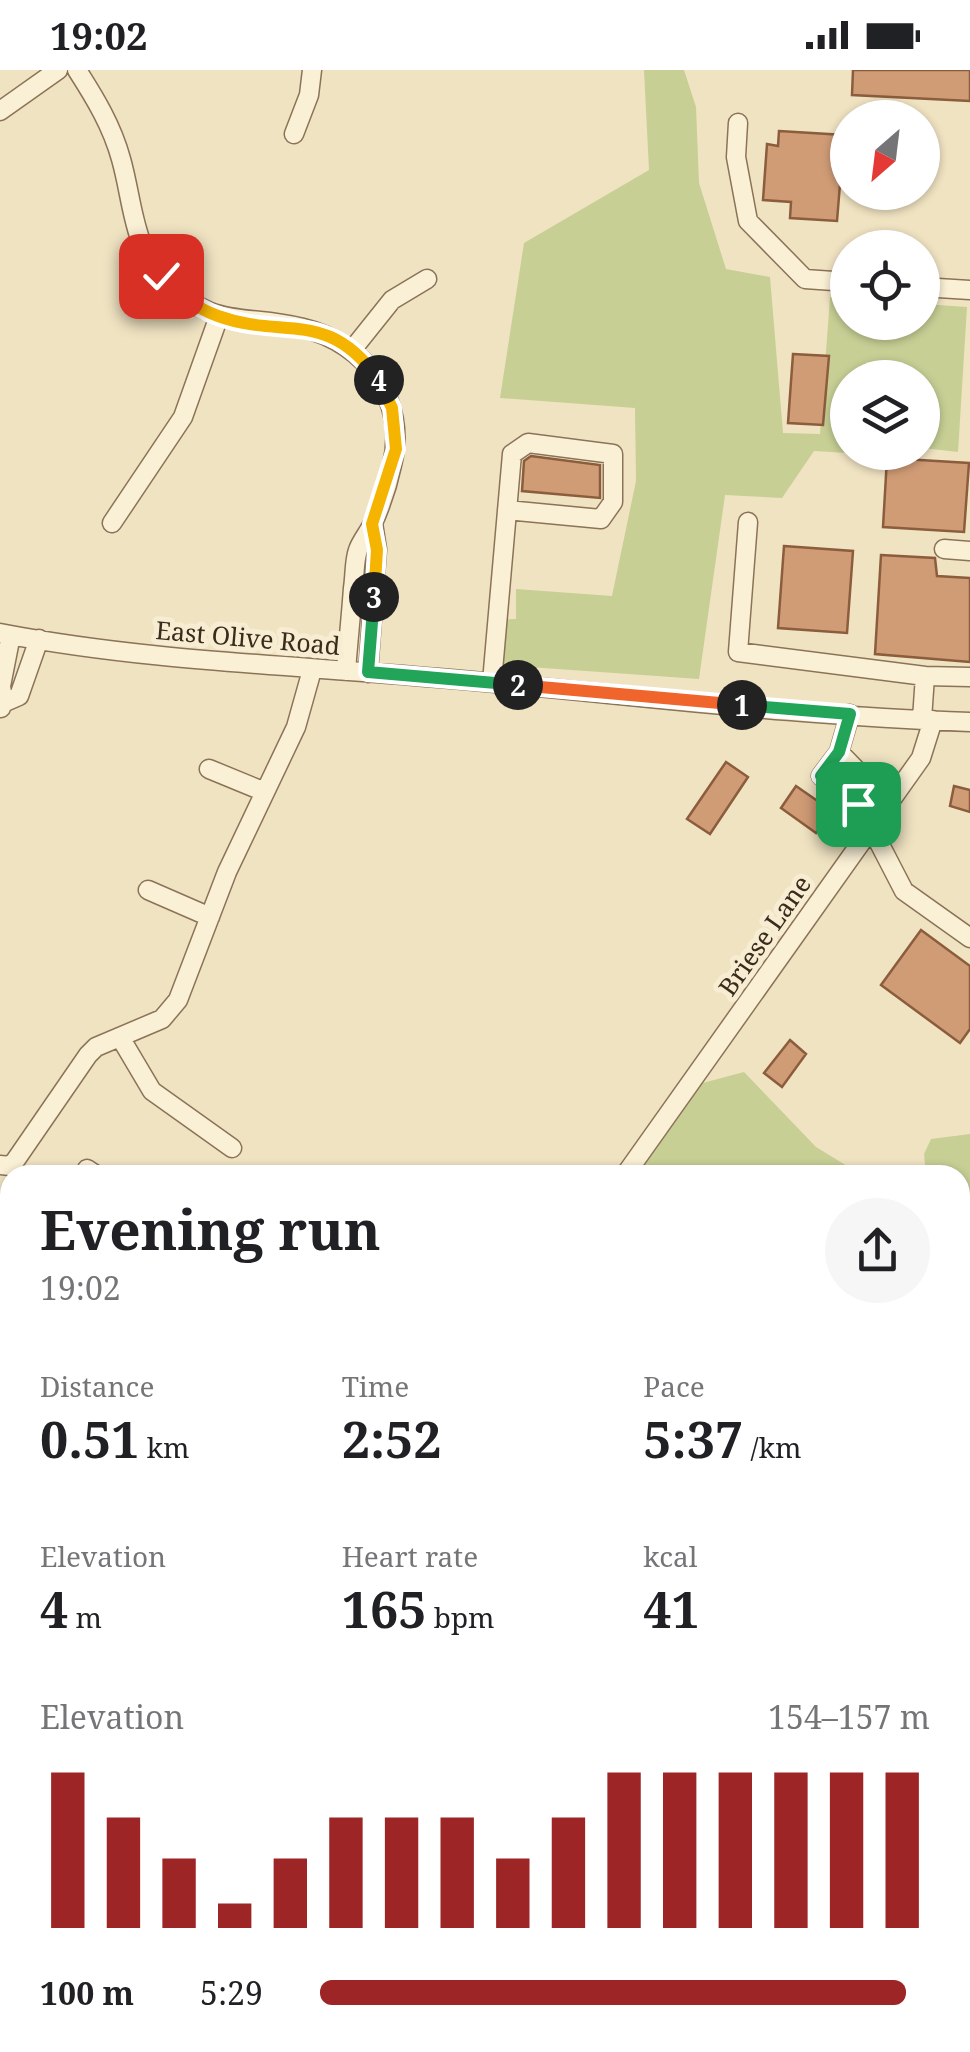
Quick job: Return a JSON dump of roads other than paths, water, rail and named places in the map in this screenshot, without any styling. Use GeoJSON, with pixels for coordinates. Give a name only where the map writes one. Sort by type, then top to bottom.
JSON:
{"type":"FeatureCollection","features":[{"type":"Feature","properties":{"kind":"street"},"geometry":{"type":"LineString","coordinates":[[0,111],[58,70]]}},
{"type":"Feature","properties":{"kind":"street"},"geometry":{"type":"LineString","coordinates":[[77,70],[110,128],[121,158],[134,223],[149,260],[178,294],[219,316],[242,322],[297,326],[336,339],[378,378],[392,408],[392,468],[372,524],[357,551],[346,672]]}},
{"type":"Feature","properties":{"kind":"street"},"geometry":{"type":"LineString","coordinates":[[294,134],[309,95],[312,70]]}},
{"type":"Feature","properties":{"kind":"street"},"geometry":{"type":"LineString","coordinates":[[738,122],[736,157],[748,221],[805,279],[830,281]]}},
{"type":"Feature","properties":{"kind":"street"},"geometry":{"type":"LineString","coordinates":[[352,350],[392,300],[427,278]]}},
{"type":"Feature","properties":{"kind":"street"},"geometry":{"type":"LineString","coordinates":[[940,288],[970,290]]}},
{"type":"Feature","properties":{"kind":"street"},"geometry":{"type":"LineString","coordinates":[[112,523],[182,417],[219,316]]}},
{"type":"Feature","properties":{"kind":"street"},"geometry":{"type":"LineString","coordinates":[[492,682],[507,510],[512,454],[528,443],[613,454],[612,502],[601,519],[507,510]]}},
{"type":"Feature","properties":{"kind":"street"},"geometry":{"type":"LineString","coordinates":[[748,522],[738,652],[925,676],[970,677]]}},
{"type":"Feature","properties":{"kind":"street"},"geometry":{"type":"LineString","coordinates":[[368,672],[377,550],[372,524]]}},
{"type":"Feature","properties":{"kind":"street"},"geometry":{"type":"LineString","coordinates":[[944,549],[970,552]]}},
{"type":"Feature","properties":{"kind":"street"},"geometry":{"type":"LineString","coordinates":[[1,707],[6,634]]}},
{"type":"Feature","properties":{"kind":"street","name":"East Olive Road"},"geometry":{"type":"LineString","coordinates":[[6,634],[252,666],[368,672],[970,722]]}},
{"type":"Feature","properties":{"kind":"street"},"geometry":{"type":"LineString","coordinates":[[1,707],[18,696],[39,639]]}},
{"type":"Feature","properties":{"kind":"street"},"geometry":{"type":"LineString","coordinates":[[11,1165],[96,1047],[162,1019],[171,1010],[296,728],[312,670]]}},
{"type":"Feature","properties":{"kind":"street","name":"Briese Lane"},"geometry":{"type":"LineString","coordinates":[[632,1165],[924,752],[928,719],[925,676]]}},
{"type":"Feature","properties":{"kind":"street"},"geometry":{"type":"LineString","coordinates":[[850,714],[844,771],[904,891],[970,938]]}},
{"type":"Feature","properties":{"kind":"street"},"geometry":{"type":"LineString","coordinates":[[208,769],[265,792]]}},
{"type":"Feature","properties":{"kind":"street"},"geometry":{"type":"LineString","coordinates":[[844,771],[892,798]]}},
{"type":"Feature","properties":{"kind":"street"},"geometry":{"type":"LineString","coordinates":[[858,804],[871,785]]}},
{"type":"Feature","properties":{"kind":"street"},"geometry":{"type":"LineString","coordinates":[[148,890],[210,917]]}},
{"type":"Feature","properties":{"kind":"street"},"geometry":{"type":"LineString","coordinates":[[120,1037],[152,1091],[232,1148]]}}]}
